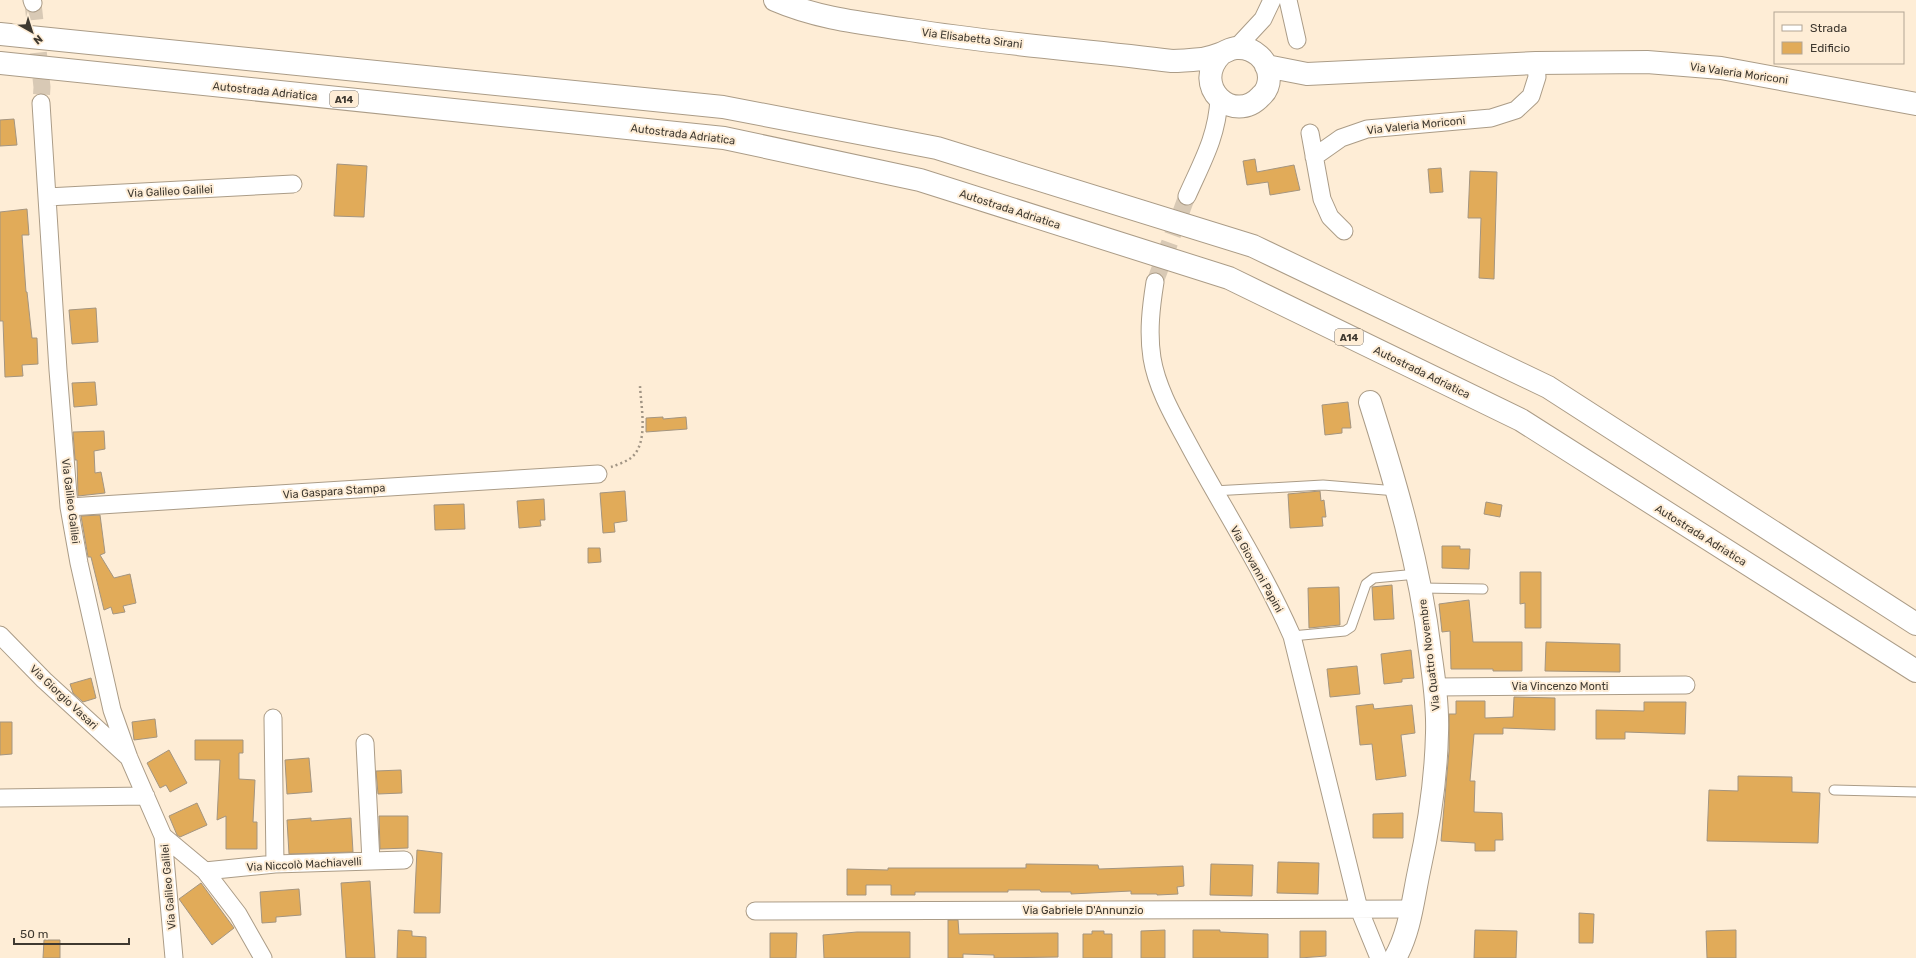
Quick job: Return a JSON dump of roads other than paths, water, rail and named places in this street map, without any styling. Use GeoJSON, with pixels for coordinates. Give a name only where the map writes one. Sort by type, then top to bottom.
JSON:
{"type":"FeatureCollection","features":[{"type":"Feature","properties":{"kind":"main road","name":"Via Elisabetta Sirani"},"geometry":{"type":"LineString","coordinates":[[775,0],[796,9],[846,22],[970,40],[1172,61],[1202,59],[1229,51]]}},
{"type":"Feature","properties":{"kind":"main road"},"geometry":{"type":"LineString","coordinates":[[0,34],[723,107],[937,148],[1252,246],[1548,387],[1916,624]]}},
{"type":"Feature","properties":{"kind":"main road"},"geometry":{"type":"LineString","coordinates":[[1229,51],[1253,51],[1263,61],[1269,78],[1268,88],[1258,100],[1243,106],[1234,106],[1215,92],[1211,68],[1229,51]]}},
{"type":"Feature","properties":{"kind":"main road","name":"Via Elisabetta Sirani"},"geometry":{"type":"LineString","coordinates":[[1172,61],[1198,74],[1215,92]]}},
{"type":"Feature","properties":{"kind":"main road","name":"Via Valeria Moriconi"},"geometry":{"type":"LineString","coordinates":[[1263,61],[1307,74]]}},
{"type":"Feature","properties":{"kind":"main road","name":"Via Valeria Moriconi"},"geometry":{"type":"LineString","coordinates":[[1268,88],[1307,74],[1536,63],[1647,62],[1721,68],[1916,104]]}},
{"type":"Feature","properties":{"kind":"main road","name":"Autostrada Adriatica"},"geometry":{"type":"LineString","coordinates":[[0,64],[724,138],[920,180],[1228,278],[1521,420],[1916,671]]}},
{"type":"Feature","properties":{"kind":"main road","name":"Via Quattro Novembre"},"geometry":{"type":"LineString","coordinates":[[1370,402],[1398,491],[1420,581],[1435,687],[1437,732],[1435,774],[1424,847],[1411,909],[1396,958]]}},
{"type":"Feature","properties":{"kind":"street"},"geometry":{"type":"LineString","coordinates":[[1263,61],[1259,39],[1263,19],[1272,0]]}},
{"type":"Feature","properties":{"kind":"street"},"geometry":{"type":"LineString","coordinates":[[1288,0],[1297,40]]}},
{"type":"Feature","properties":{"kind":"street"},"geometry":{"type":"LineString","coordinates":[[1229,51],[1263,19]]}},
{"type":"Feature","properties":{"kind":"street","name":"Via Valeria Moriconi"},"geometry":{"type":"LineString","coordinates":[[1314,156],[1341,138],[1367,129],[1490,118],[1516,110],[1531,96],[1537,77],[1536,63]]}},
{"type":"Feature","properties":{"kind":"street"},"geometry":{"type":"LineString","coordinates":[[1187,196],[1215,135],[1218,116],[1215,92]]}},
{"type":"Feature","properties":{"kind":"street","name":"Via Galileo Galilei"},"geometry":{"type":"LineString","coordinates":[[41,103],[58,370],[70,507],[79,563],[112,710],[129,758],[163,836],[174,958]]}},
{"type":"Feature","properties":{"kind":"street"},"geometry":{"type":"LineString","coordinates":[[1215,135],[1243,106]]}},
{"type":"Feature","properties":{"kind":"street"},"geometry":{"type":"LineString","coordinates":[[1310,133],[1322,199],[1330,217],[1344,231]]}},
{"type":"Feature","properties":{"kind":"street","name":"Via Galileo Galilei"},"geometry":{"type":"LineString","coordinates":[[47,197],[293,184]]}},
{"type":"Feature","properties":{"kind":"street","name":"Via Giovanni Papini"},"geometry":{"type":"LineString","coordinates":[[1155,282],[1150,319],[1152,358],[1164,397],[1214,491],[1275,596],[1292,636],[1359,909],[1379,958]]}},
{"type":"Feature","properties":{"kind":"street","name":"Via Gaspara Stampa"},"geometry":{"type":"LineString","coordinates":[[70,507],[598,474]]}},
{"type":"Feature","properties":{"kind":"street","name":"Via Giorgio Vasari"},"geometry":{"type":"LineString","coordinates":[[0,636],[44,680],[129,758]]}},
{"type":"Feature","properties":{"kind":"street","name":"Via Vincenzo Monti"},"geometry":{"type":"LineString","coordinates":[[1435,687],[1686,686]]}},
{"type":"Feature","properties":{"kind":"street"},"geometry":{"type":"LineString","coordinates":[[273,718],[275,864]]}},
{"type":"Feature","properties":{"kind":"street"},"geometry":{"type":"LineString","coordinates":[[364,743],[371,861]]}},
{"type":"Feature","properties":{"kind":"street"},"geometry":{"type":"LineString","coordinates":[[0,798],[146,796]]}},
{"type":"Feature","properties":{"kind":"street"},"geometry":{"type":"LineString","coordinates":[[163,836],[205,871],[238,914],[263,958]]}},
{"type":"Feature","properties":{"kind":"street","name":"Via Niccolò Machiavelli"},"geometry":{"type":"LineString","coordinates":[[205,871],[275,864],[404,860]]}},
{"type":"Feature","properties":{"kind":"street","name":"Via Gabriele D'Annunzio"},"geometry":{"type":"LineString","coordinates":[[755,911],[1411,909]]}},
{"type":"Feature","properties":{"kind":"lane"},"geometry":{"type":"LineString","coordinates":[[1214,491],[1323,484],[1398,491]]}},
{"type":"Feature","properties":{"kind":"lane"},"geometry":{"type":"LineString","coordinates":[[1292,636],[1345,631],[1351,627],[1366,584],[1374,578],[1420,581],[1483,589]]}},
{"type":"Feature","properties":{"kind":"lane"},"geometry":{"type":"LineString","coordinates":[[1834,790],[1916,792]]}},
{"type":"Feature","properties":{"kind":"tunnel"},"geometry":{"type":"LineString","coordinates":[[33,3],[42,87],[41,103]]}},
{"type":"Feature","properties":{"kind":"tunnel"},"geometry":{"type":"LineString","coordinates":[[1155,282],[1187,196]]}}]}
